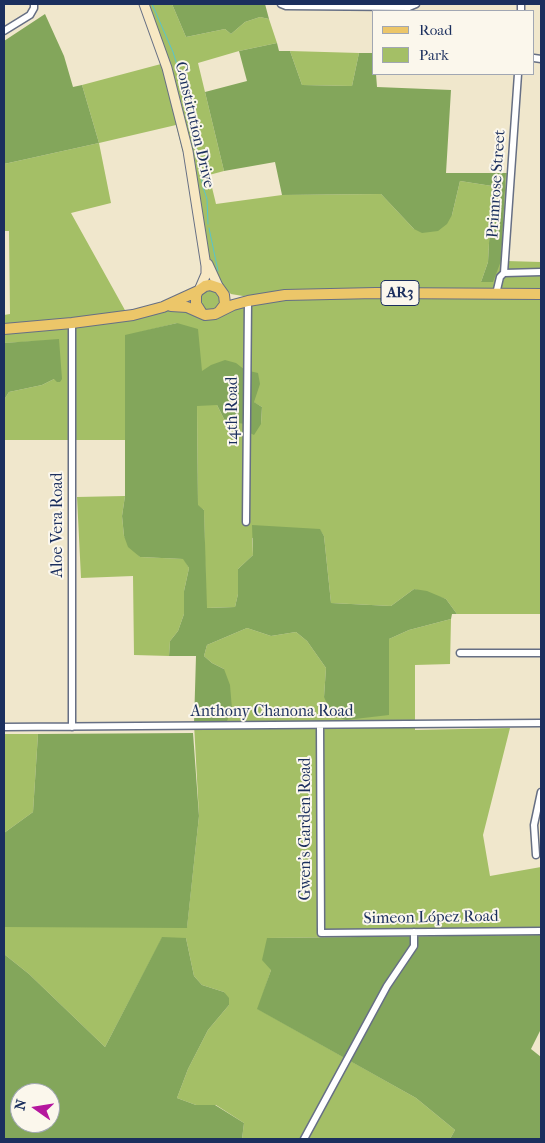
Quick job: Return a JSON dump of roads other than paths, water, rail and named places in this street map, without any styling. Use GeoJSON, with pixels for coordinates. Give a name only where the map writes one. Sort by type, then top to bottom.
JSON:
{"type":"FeatureCollection","features":[{"type":"Feature","properties":{"kind":"main road","name":"Constitution Drive"},"geometry":{"type":"LineString","coordinates":[[144,4],[167,68],[188,151],[205,256],[206,274],[199,289]]}},
{"type":"Feature","properties":{"kind":"main road","name":"Constitution Drive"},"geometry":{"type":"LineString","coordinates":[[205,256],[221,289]]}},
{"type":"Feature","properties":{"kind":"main road"},"geometry":{"type":"LineString","coordinates":[[4,328],[72,323],[133,315],[163,307],[210,285],[221,289],[225,299],[223,308],[219,312],[210,315],[181,306],[163,307]]}},
{"type":"Feature","properties":{"kind":"main road"},"geometry":{"type":"LineString","coordinates":[[199,289],[195,300],[201,312]]}},
{"type":"Feature","properties":{"kind":"main road","name":"AR3"},"geometry":{"type":"LineString","coordinates":[[221,289],[238,298],[253,300]]}},
{"type":"Feature","properties":{"kind":"main road","name":"AR3"},"geometry":{"type":"LineString","coordinates":[[219,312],[233,305],[253,300],[316,294],[541,294]]}},
{"type":"Feature","properties":{"kind":"street"},"geometry":{"type":"LineString","coordinates":[[4,32],[30,15],[34,4]]}},
{"type":"Feature","properties":{"kind":"street"},"geometry":{"type":"LineString","coordinates":[[281,4],[286,6],[399,7],[409,7],[416,4]]}},
{"type":"Feature","properties":{"kind":"street","name":"Primrose Street"},"geometry":{"type":"LineString","coordinates":[[496,294],[500,277],[504,273],[518,75]]}},
{"type":"Feature","properties":{"kind":"street"},"geometry":{"type":"LineString","coordinates":[[504,273],[541,272]]}},
{"type":"Feature","properties":{"kind":"street","name":"14th Road"},"geometry":{"type":"LineString","coordinates":[[246,522],[253,300]]}},
{"type":"Feature","properties":{"kind":"street","name":"Aloe Vera Road"},"geometry":{"type":"LineString","coordinates":[[72,323],[72,727]]}},
{"type":"Feature","properties":{"kind":"street"},"geometry":{"type":"LineString","coordinates":[[460,653],[541,653]]}},
{"type":"Feature","properties":{"kind":"street","name":"Anthony Chanona Road"},"geometry":{"type":"LineString","coordinates":[[4,727],[541,723]]}},
{"type":"Feature","properties":{"kind":"street","name":"Gwen's Garden Road"},"geometry":{"type":"LineString","coordinates":[[320,725],[321,933]]}},
{"type":"Feature","properties":{"kind":"street"},"geometry":{"type":"LineString","coordinates":[[536,855],[535,820],[541,792]]}},
{"type":"Feature","properties":{"kind":"street","name":"Simeon López Road"},"geometry":{"type":"LineString","coordinates":[[321,933],[541,931]]}},
{"type":"Feature","properties":{"kind":"street"},"geometry":{"type":"LineString","coordinates":[[304,1139],[387,986],[414,946],[414,932]]}},
{"type":"Feature","properties":{"kind":"waterway"},"geometry":{"type":"LineString","coordinates":[[152,4],[173,52],[183,84],[207,199],[208,224]]}},
{"type":"Feature","properties":{"kind":"waterway"},"geometry":{"type":"LineString","coordinates":[[209,228],[218,271]]}}]}
